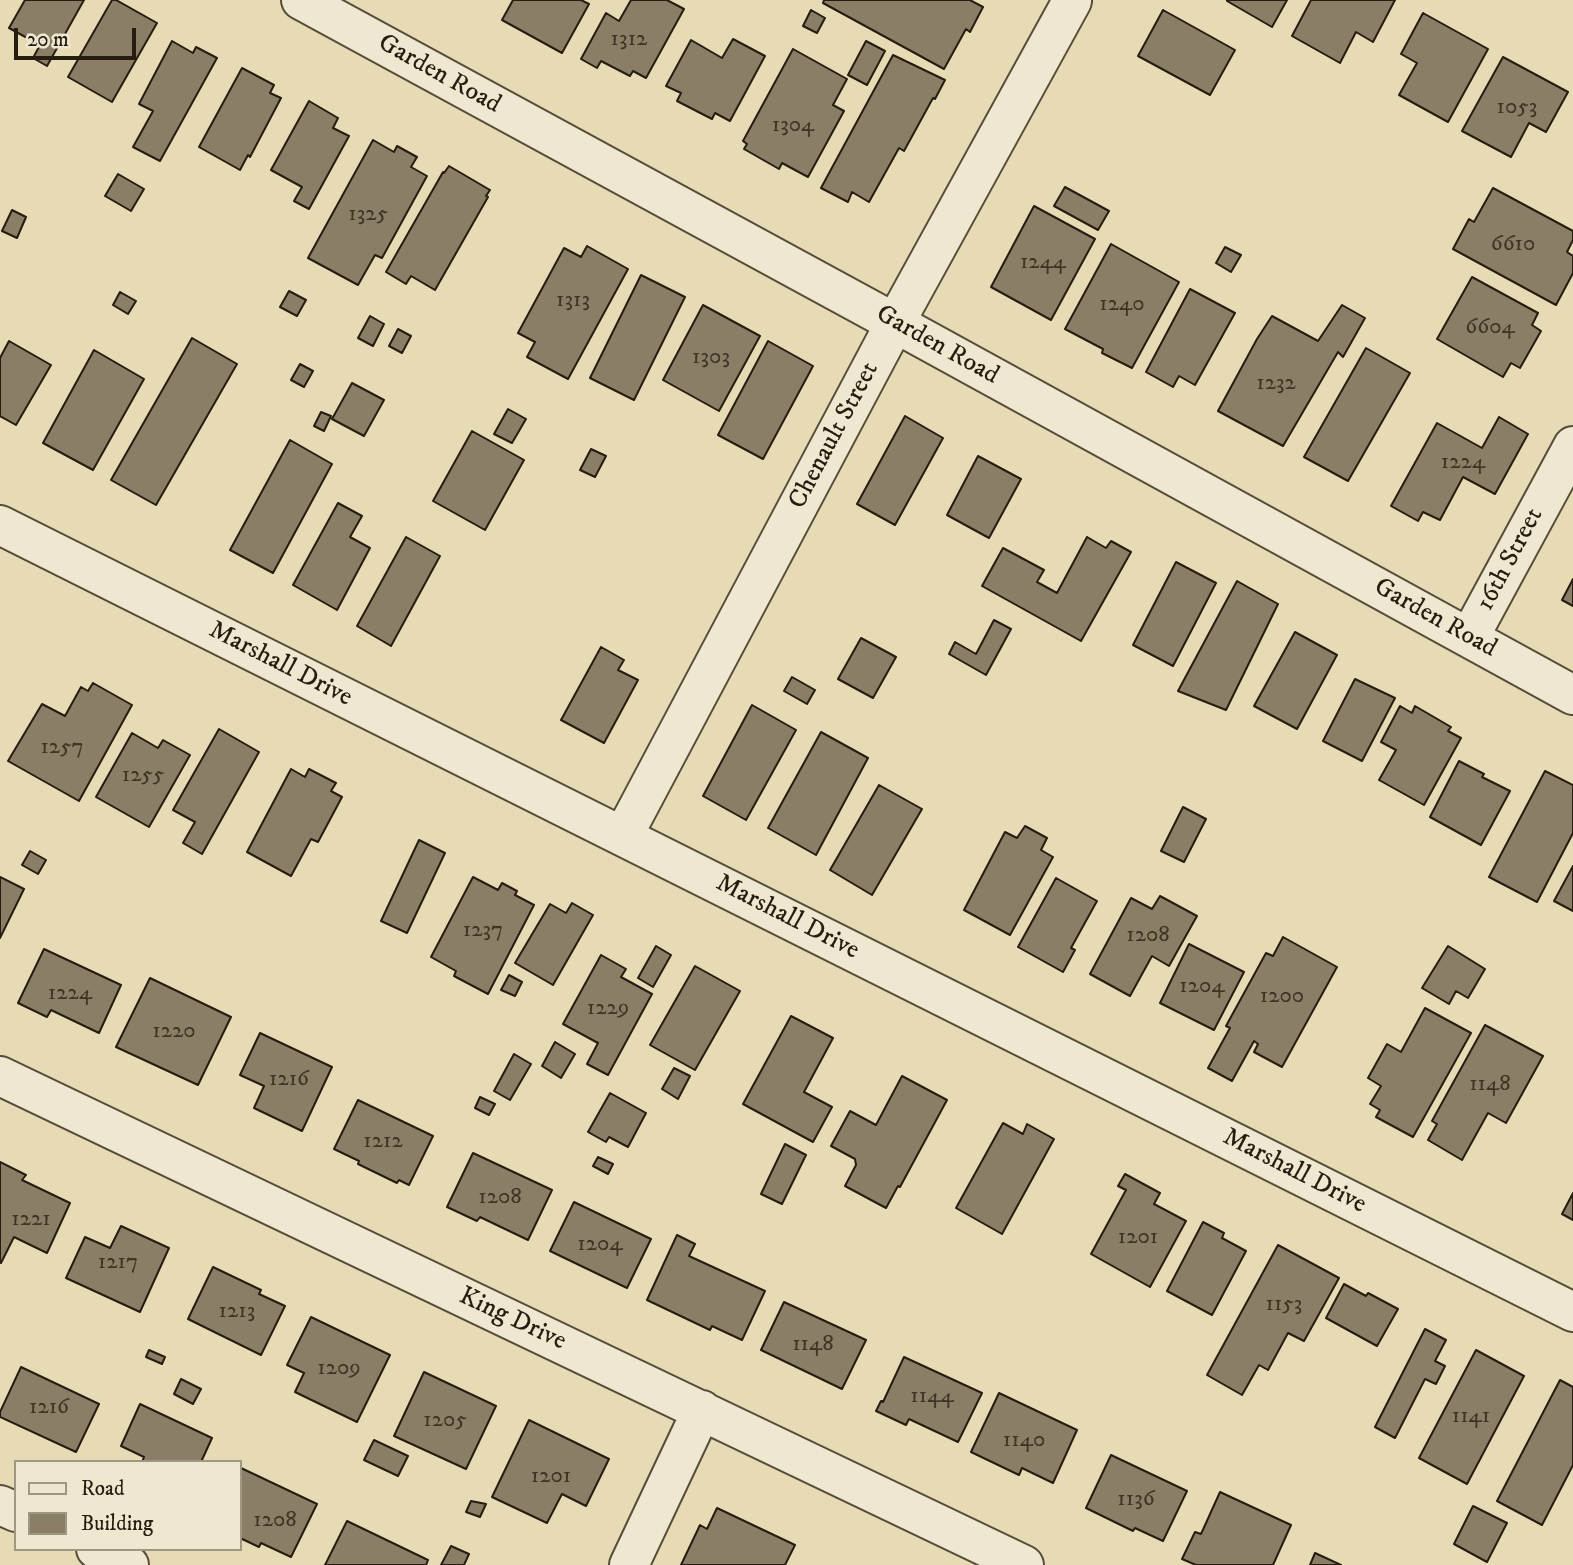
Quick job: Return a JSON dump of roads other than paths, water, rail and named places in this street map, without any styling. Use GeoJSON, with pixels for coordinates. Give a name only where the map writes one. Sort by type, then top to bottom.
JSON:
{"type":"FeatureCollection","features":[{"type":"Feature","properties":{"kind":"street","name":"Garden Road"},"geometry":{"type":"LineString","coordinates":[[300,0],[339,9],[895,323],[1573,695]]}},
{"type":"Feature","properties":{"kind":"street","name":"Chenault Street"},"geometry":{"type":"LineString","coordinates":[[622,836],[895,323],[1072,1]]}},
{"type":"Feature","properties":{"kind":"street","name":"16th Street"},"geometry":{"type":"LineString","coordinates":[[1469,638],[1573,446]]}},
{"type":"Feature","properties":{"kind":"street","name":"Marshall Drive"},"geometry":{"type":"LineString","coordinates":[[0,525],[1573,1312]]}},
{"type":"Feature","properties":{"kind":"street","name":"King Drive"},"geometry":{"type":"LineString","coordinates":[[0,1076],[1024,1565]]}},
{"type":"Feature","properties":{"kind":"street"},"geometry":{"type":"LineString","coordinates":[[629,1565],[702,1410]]}},
{"type":"Feature","properties":{"kind":"street"},"geometry":{"type":"LineString","coordinates":[[100,1551],[129,1565]]}}]}
